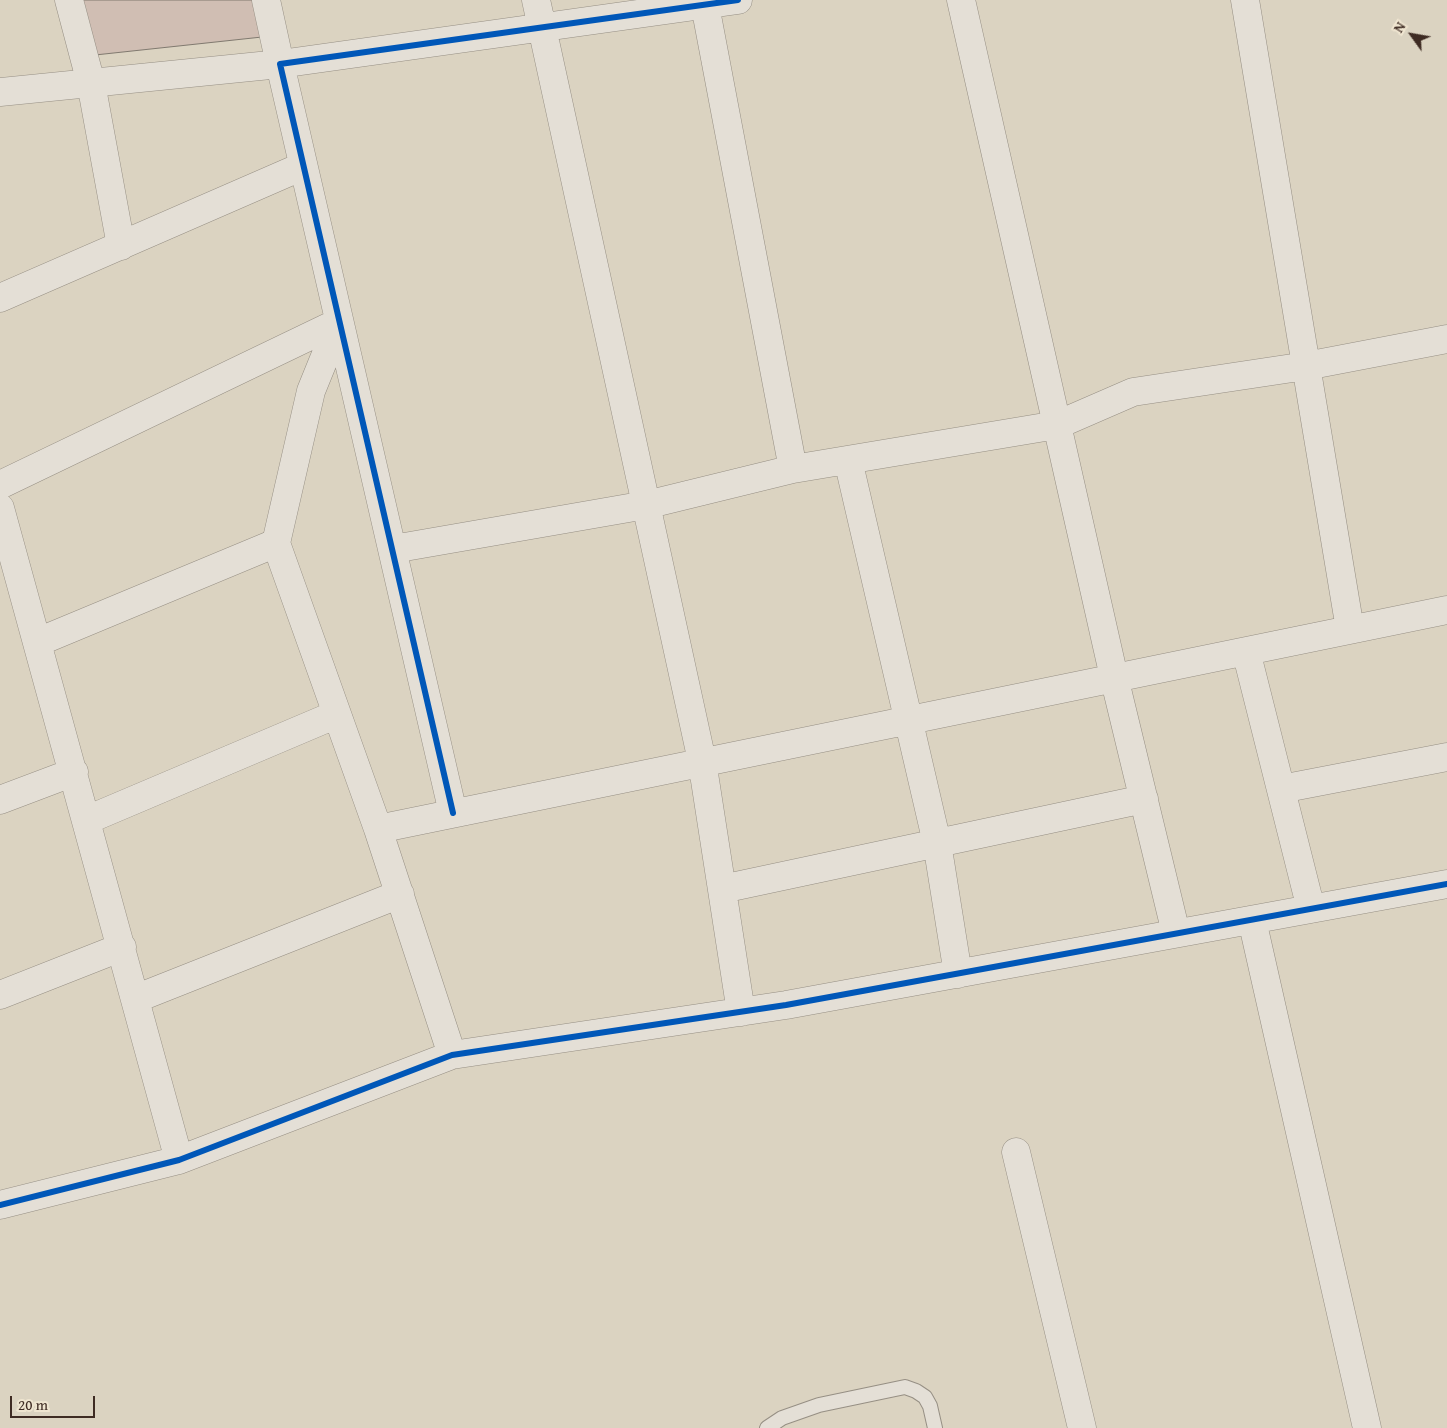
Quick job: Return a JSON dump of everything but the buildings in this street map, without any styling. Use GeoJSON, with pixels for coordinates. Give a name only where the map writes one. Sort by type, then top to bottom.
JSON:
{"type":"FeatureCollection","features":[{"type":"Feature","properties":{"kind":"street"},"geometry":{"type":"LineString","coordinates":[[69,0],[91,83],[121,246]]}},
{"type":"Feature","properties":{"kind":"street"},"geometry":{"type":"LineString","coordinates":[[266,0],[454,813]]}},
{"type":"Feature","properties":{"kind":"street"},"geometry":{"type":"LineString","coordinates":[[536,0],[702,761],[741,1012]]}},
{"type":"Feature","properties":{"kind":"street"},"geometry":{"type":"LineString","coordinates":[[0,92],[280,64],[543,28],[704,2],[738,0]]}},
{"type":"Feature","properties":{"kind":"street"},"geometry":{"type":"LineString","coordinates":[[961,0],[1114,678],[1176,934]]}},
{"type":"Feature","properties":{"kind":"street"},"geometry":{"type":"LineString","coordinates":[[1244,0],[1350,629]]}},
{"type":"Feature","properties":{"kind":"street"},"geometry":{"type":"LineString","coordinates":[[704,2],[793,469]]}},
{"type":"Feature","properties":{"kind":"street"},"geometry":{"type":"LineString","coordinates":[[0,298],[304,166]]}},
{"type":"Feature","properties":{"kind":"street"},"geometry":{"type":"LineString","coordinates":[[0,485],[340,322]]}},
{"type":"Feature","properties":{"kind":"street"},"geometry":{"type":"LineString","coordinates":[[340,322],[311,391],[276,543],[378,829],[452,1055]]}},
{"type":"Feature","properties":{"kind":"street"},"geometry":{"type":"LineString","coordinates":[[393,549],[646,505],[793,469],[1056,425],[1133,392],[1306,366],[1447,339]]}},
{"type":"Feature","properties":{"kind":"street"},"geometry":{"type":"LineString","coordinates":[[848,460],[910,719],[937,842],[958,974]]}},
{"type":"Feature","properties":{"kind":"street"},"geometry":{"type":"LineString","coordinates":[[0,508],[10,580],[38,642],[179,1160]]}},
{"type":"Feature","properties":{"kind":"street"},"geometry":{"type":"LineString","coordinates":[[38,642],[276,543]]}},
{"type":"Feature","properties":{"kind":"street"},"geometry":{"type":"LineString","coordinates":[[378,829],[702,761],[1447,610]]}},
{"type":"Feature","properties":{"kind":"street"},"geometry":{"type":"LineString","coordinates":[[1246,651],[1311,909]]}},
{"type":"Feature","properties":{"kind":"street"},"geometry":{"type":"LineString","coordinates":[[87,820],[337,714]]}},
{"type":"Feature","properties":{"kind":"street"},"geometry":{"type":"LineString","coordinates":[[1281,789],[1447,757]]}},
{"type":"Feature","properties":{"kind":"street"},"geometry":{"type":"LineString","coordinates":[[0,800],[74,772]]}},
{"type":"Feature","properties":{"kind":"street"},"geometry":{"type":"LineString","coordinates":[[722,889],[1144,799]]}},
{"type":"Feature","properties":{"kind":"street"},"geometry":{"type":"LineString","coordinates":[[0,1205],[179,1160],[452,1055],[741,1012],[1447,884]]}},
{"type":"Feature","properties":{"kind":"street"},"geometry":{"type":"LineString","coordinates":[[135,999],[400,894]]}},
{"type":"Feature","properties":{"kind":"street"},"geometry":{"type":"LineString","coordinates":[[1252,920],[1367,1428]]}},
{"type":"Feature","properties":{"kind":"street"},"geometry":{"type":"LineString","coordinates":[[0,995],[122,947]]}},
{"type":"Feature","properties":{"kind":"street"},"geometry":{"type":"LineString","coordinates":[[1016,1152],[1082,1428]]}},
{"type":"Feature","properties":{"kind":"lane"},"geometry":{"type":"LineString","coordinates":[[766,1428],[782,1418],[820,1406],[904,1387],[916,1391],[925,1397],[930,1406],[935,1428]]}},
{"type":"Feature","properties":{"kind":"cycle path"},"geometry":{"type":"LineString","coordinates":[[453,813],[280,64],[738,0]]}},
{"type":"Feature","properties":{"kind":"cycle path"},"geometry":{"type":"LineString","coordinates":[[0,1205],[179,1160],[452,1055],[786,1005],[1447,884]]}}]}
